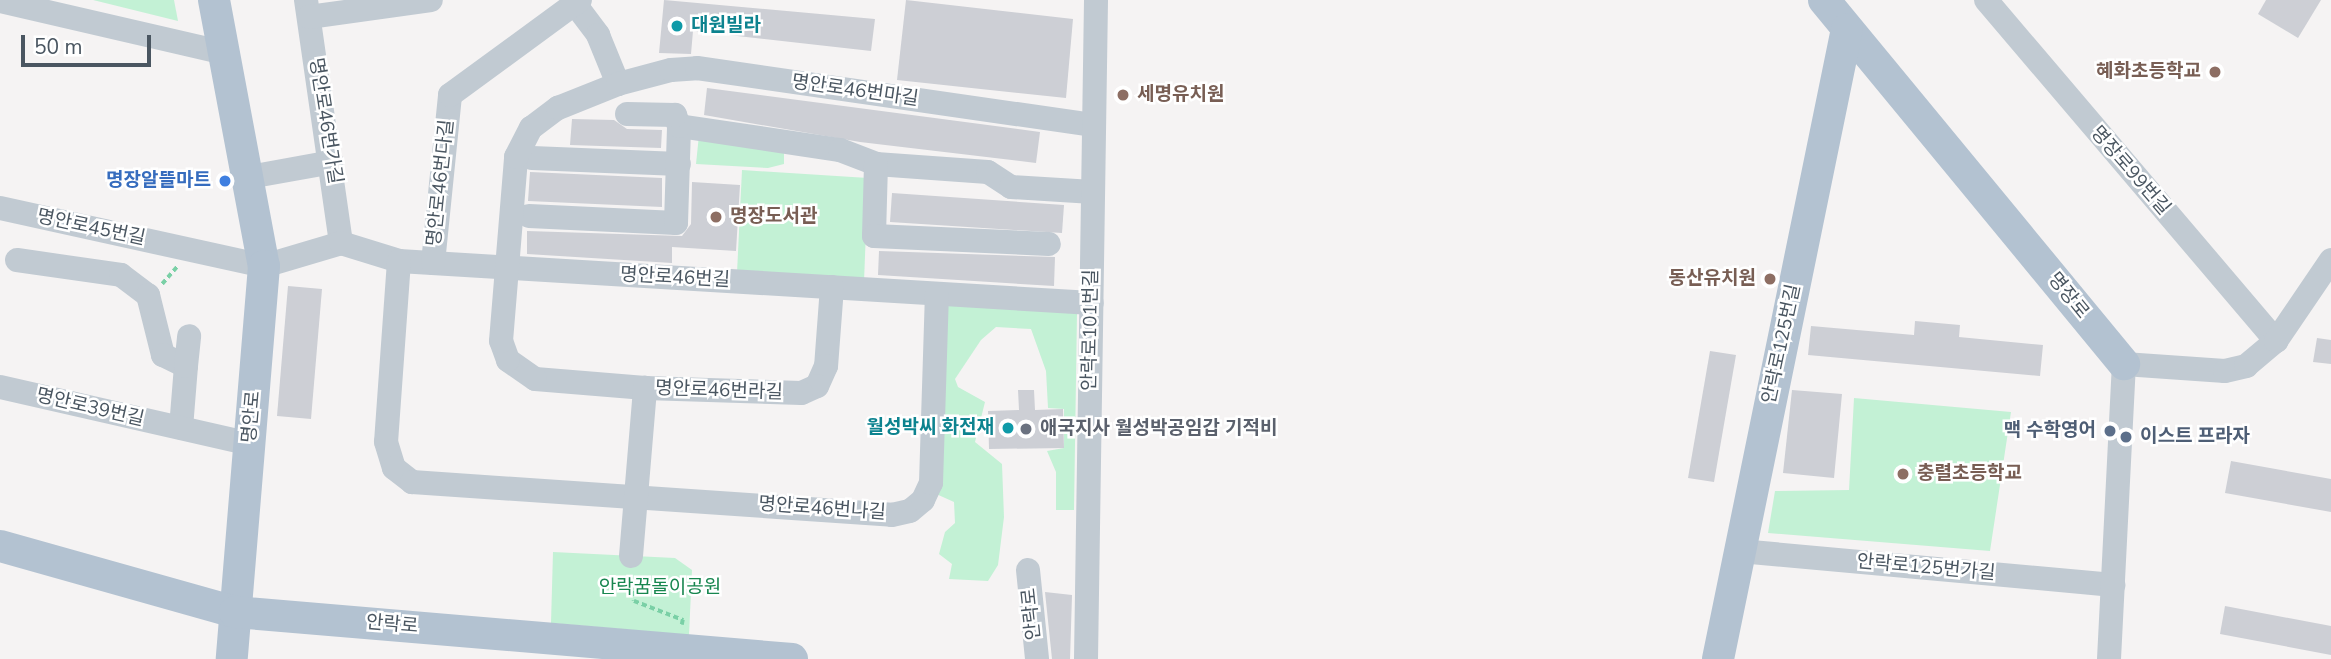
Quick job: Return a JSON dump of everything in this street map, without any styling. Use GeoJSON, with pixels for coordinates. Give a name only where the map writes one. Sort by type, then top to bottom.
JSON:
{"type":"FeatureCollection","features":[{"type":"Feature","properties":{"kind":"main road","name":"명안로"},"geometry":{"type":"LineString","coordinates":[[214,0],[264,266],[232,659]]}},
{"type":"Feature","properties":{"kind":"main road","name":"명장로"},"geometry":{"type":"LineString","coordinates":[[1824,0],[2124,364]]}},
{"type":"Feature","properties":{"kind":"main road","name":"안락로125번길"},"geometry":{"type":"LineString","coordinates":[[1718,659],[1847,29]]}},
{"type":"Feature","properties":{"kind":"main road","name":"안락로"},"geometry":{"type":"LineString","coordinates":[[0,546],[236,612],[609,651],[792,659]]}},
{"type":"Feature","properties":{"kind":"street"},"geometry":{"type":"LineString","coordinates":[[308,8],[431,0]]}},
{"type":"Feature","properties":{"kind":"street","name":"안락로101번길"},"geometry":{"type":"LineString","coordinates":[[1086,659],[1096,0]]}},
{"type":"Feature","properties":{"kind":"street","name":"명장로99번길"},"geometry":{"type":"LineString","coordinates":[[1986,0],[2276,341]]}},
{"type":"Feature","properties":{"kind":"street"},"geometry":{"type":"LineString","coordinates":[[0,1],[225,53]]}},
{"type":"Feature","properties":{"kind":"street"},"geometry":{"type":"LineString","coordinates":[[578,2],[598,35],[618,84]]}},
{"type":"Feature","properties":{"kind":"street","name":"명안로46번다길"},"geometry":{"type":"LineString","coordinates":[[433,263],[450,95],[578,2]]}},
{"type":"Feature","properties":{"kind":"street","name":"명안로46번가길"},"geometry":{"type":"LineString","coordinates":[[308,8],[332,162],[341,243]]}},
{"type":"Feature","properties":{"kind":"street","name":"명안로46번마길"},"geometry":{"type":"LineString","coordinates":[[508,268],[516,157],[531,128],[558,108],[618,84],[671,70],[697,68],[1094,125]]}},
{"type":"Feature","properties":{"kind":"street"},"geometry":{"type":"LineString","coordinates":[[529,216],[676,223],[680,126],[676,115],[627,114]]}},
{"type":"Feature","properties":{"kind":"street"},"geometry":{"type":"LineString","coordinates":[[680,126],[840,150],[876,164],[988,172],[1011,187],[1093,192]]}},
{"type":"Feature","properties":{"kind":"street"},"geometry":{"type":"LineString","coordinates":[[532,158],[678,164]]}},
{"type":"Feature","properties":{"kind":"street"},"geometry":{"type":"LineString","coordinates":[[249,177],[332,162]]}},
{"type":"Feature","properties":{"kind":"street"},"geometry":{"type":"LineString","coordinates":[[876,164],[874,236],[1049,244]]}},
{"type":"Feature","properties":{"kind":"street","name":"명안로45번길"},"geometry":{"type":"LineString","coordinates":[[0,208],[264,266]]}},
{"type":"Feature","properties":{"kind":"street"},"geometry":{"type":"LineString","coordinates":[[264,266],[341,243]]}},
{"type":"Feature","properties":{"kind":"street","name":"명안로46번길"},"geometry":{"type":"LineString","coordinates":[[341,243],[399,261],[1092,303]]}},
{"type":"Feature","properties":{"kind":"street"},"geometry":{"type":"LineString","coordinates":[[18,260],[121,275],[148,295],[163,355],[186,366]]}},
{"type":"Feature","properties":{"kind":"street"},"geometry":{"type":"LineString","coordinates":[[2109,659],[2124,364],[2236,370],[2276,341],[2331,260]]}},
{"type":"Feature","properties":{"kind":"street","name":"명안로46번나길"},"geometry":{"type":"LineString","coordinates":[[399,261],[386,442],[394,468],[424,485],[635,494],[892,515],[910,511],[923,500],[931,483],[937,294]]}},
{"type":"Feature","properties":{"kind":"street","name":"명안로46번라길"},"geometry":{"type":"LineString","coordinates":[[508,268],[502,341],[508,360],[517,369],[535,379],[645,388],[786,395],[817,386],[826,366],[832,288]]}},
{"type":"Feature","properties":{"kind":"street"},"geometry":{"type":"LineString","coordinates":[[181,428],[189,336]]}},
{"type":"Feature","properties":{"kind":"street","name":"명안로39번길"},"geometry":{"type":"LineString","coordinates":[[0,387],[250,444]]}},
{"type":"Feature","properties":{"kind":"street","name":"명안로46번라길"},"geometry":{"type":"LineString","coordinates":[[635,494],[645,388]]}},
{"type":"Feature","properties":{"kind":"street"},"geometry":{"type":"LineString","coordinates":[[631,556],[635,494]]}},
{"type":"Feature","properties":{"kind":"street","name":"안락로125번가길"},"geometry":{"type":"LineString","coordinates":[[1740,551],[2113,586]]}},
{"type":"Feature","properties":{"kind":"street","name":"안락로"},"geometry":{"type":"LineString","coordinates":[[1028,570],[1037,659]]}},
{"type":"Feature","properties":{"kind":"path"},"geometry":{"type":"LineString","coordinates":[[148,295],[176,274],[181,248]]}},
{"type":"Feature","properties":{"kind":"path"},"geometry":{"type":"LineString","coordinates":[[631,556],[629,584],[634,601],[682,621],[681,636]]}},
{"type":"Feature","properties":{"kind":"green space"},"geometry":{"type":"Polygon","coordinates":[[[93,0],[174,0],[178,21],[93,0]]]}},
{"type":"Feature","properties":{"kind":"green space"},"geometry":{"type":"Polygon","coordinates":[[[699,135],[784,148],[784,164],[768,168],[696,164],[699,135]]]}},
{"type":"Feature","properties":{"kind":"green space"},"geometry":{"type":"Polygon","coordinates":[[[742,170],[868,178],[864,282],[737,273],[742,170]]]}},
{"type":"Feature","properties":{"kind":"green space"},"geometry":{"type":"Polygon","coordinates":[[[939,297],[1077,313],[1074,510],[1056,510],[1056,472],[1047,451],[1064,448],[1064,409],[1048,408],[1046,371],[1031,329],[996,327],[981,340],[955,379],[958,387],[985,402],[975,442],[1002,464],[1004,517],[998,565],[988,581],[949,579],[952,564],[939,554],[945,532],[955,523],[954,502],[934,493],[939,297]]]}},
{"type":"Feature","properties":{"kind":"green space"},"geometry":{"type":"Polygon","coordinates":[[[1854,398],[2011,412],[1990,551],[1768,533],[1775,491],[1849,490],[1854,398]]]}},
{"type":"Feature","properties":{"kind":"green space","name":"안락꿈돌이공원"},"geometry":{"type":"Polygon","coordinates":[[[553,552],[675,558],[692,570],[689,635],[551,623],[553,552]]]}},
{"type":"Feature","properties":{"kind":"building"},"geometry":{"type":"Polygon","coordinates":[[[664,0],[875,19],[871,51],[693,31],[691,54],[659,53],[664,0]]]}},
{"type":"Feature","properties":{"kind":"building"},"geometry":{"type":"Polygon","coordinates":[[[906,0],[1073,19],[1066,98],[897,80],[906,0]]]}},
{"type":"Feature","properties":{"kind":"building"},"geometry":{"type":"Polygon","coordinates":[[[2266,0],[2321,0],[2298,38],[2258,14],[2266,0]]]}},
{"type":"Feature","properties":{"kind":"building"},"geometry":{"type":"Polygon","coordinates":[[[707,88],[1040,132],[1036,163],[860,142],[704,115],[707,88]]]}},
{"type":"Feature","properties":{"kind":"building"},"geometry":{"type":"Polygon","coordinates":[[[572,119],[614,120],[627,129],[662,130],[661,148],[570,145],[572,119]]]}},
{"type":"Feature","properties":{"kind":"building"},"geometry":{"type":"Polygon","coordinates":[[[530,172],[662,178],[662,207],[528,201],[530,172]]]}},
{"type":"Feature","properties":{"kind":"building"},"geometry":{"type":"Polygon","coordinates":[[[692,182],[740,185],[736,251],[672,247],[672,263],[527,254],[527,231],[682,236],[691,224],[692,182]]]}},
{"type":"Feature","properties":{"kind":"building"},"geometry":{"type":"Polygon","coordinates":[[[892,193],[1064,205],[1062,233],[890,222],[892,193]]]}},
{"type":"Feature","properties":{"kind":"building"},"geometry":{"type":"Polygon","coordinates":[[[879,251],[1055,257],[1054,286],[878,275],[879,251]]]}},
{"type":"Feature","properties":{"kind":"building"},"geometry":{"type":"Polygon","coordinates":[[[288,286],[322,289],[311,419],[277,416],[288,286]]]}},
{"type":"Feature","properties":{"kind":"building"},"geometry":{"type":"Polygon","coordinates":[[[1915,321],[1960,325],[1959,337],[2043,345],[2040,376],[1808,355],[1811,326],[1914,335],[1915,321]]]}},
{"type":"Feature","properties":{"kind":"building"},"geometry":{"type":"Polygon","coordinates":[[[2317,338],[2331,340],[2331,364],[2313,362],[2317,338]]]}},
{"type":"Feature","properties":{"kind":"building"},"geometry":{"type":"Polygon","coordinates":[[[1710,351],[1736,355],[1714,482],[1688,478],[1710,351]]]}},
{"type":"Feature","properties":{"kind":"building","name":"애국지사 월성박공임갑 기적비"},"geometry":{"type":"Polygon","coordinates":[[[1018,390],[1034,390],[1035,410],[1063,409],[1064,448],[989,449],[988,411],[1019,410],[1018,390]]]}},
{"type":"Feature","properties":{"kind":"building"},"geometry":{"type":"Polygon","coordinates":[[[1792,390],[1842,394],[1834,478],[1783,473],[1792,390]]]}},
{"type":"Feature","properties":{"kind":"building"},"geometry":{"type":"Polygon","coordinates":[[[2231,461],[2331,479],[2331,512],[2225,493],[2231,461]]]}},
{"type":"Feature","properties":{"kind":"building"},"geometry":{"type":"Polygon","coordinates":[[[1045,592],[1072,595],[1070,659],[1052,659],[1045,592]]]}},
{"type":"Feature","properties":{"kind":"building"},"geometry":{"type":"Polygon","coordinates":[[[2225,606],[2331,626],[2331,655],[2220,634],[2225,606]]]}},
{"type":"Feature","properties":{"kind":"place","name":"대원빌라"},"geometry":{"type":"Point","coordinates":[677,26]}},
{"type":"Feature","properties":{"kind":"place","name":"혜화초등학교"},"geometry":{"type":"Point","coordinates":[2215,72]}},
{"type":"Feature","properties":{"kind":"place","name":"세명유치원"},"geometry":{"type":"Point","coordinates":[1123,95]}},
{"type":"Feature","properties":{"kind":"place","name":"명장알뜰마트"},"geometry":{"type":"Point","coordinates":[225,181]}},
{"type":"Feature","properties":{"kind":"place","name":"명장도서관"},"geometry":{"type":"Point","coordinates":[716,217]}},
{"type":"Feature","properties":{"kind":"place","name":"동산유치원"},"geometry":{"type":"Point","coordinates":[1770,279]}},
{"type":"Feature","properties":{"kind":"place","name":"월성박씨 화전재"},"geometry":{"type":"Point","coordinates":[1008,428]}},
{"type":"Feature","properties":{"kind":"place","name":"애국지사 월성박공임갑 기적비"},"geometry":{"type":"Point","coordinates":[1026,429]}},
{"type":"Feature","properties":{"kind":"place","name":"맥 수학영어"},"geometry":{"type":"Point","coordinates":[2110,431]}},
{"type":"Feature","properties":{"kind":"place","name":"이스트 프라자"},"geometry":{"type":"Point","coordinates":[2126,437]}},
{"type":"Feature","properties":{"kind":"place","name":"충렬초등학교"},"geometry":{"type":"Point","coordinates":[1903,474]}}]}
